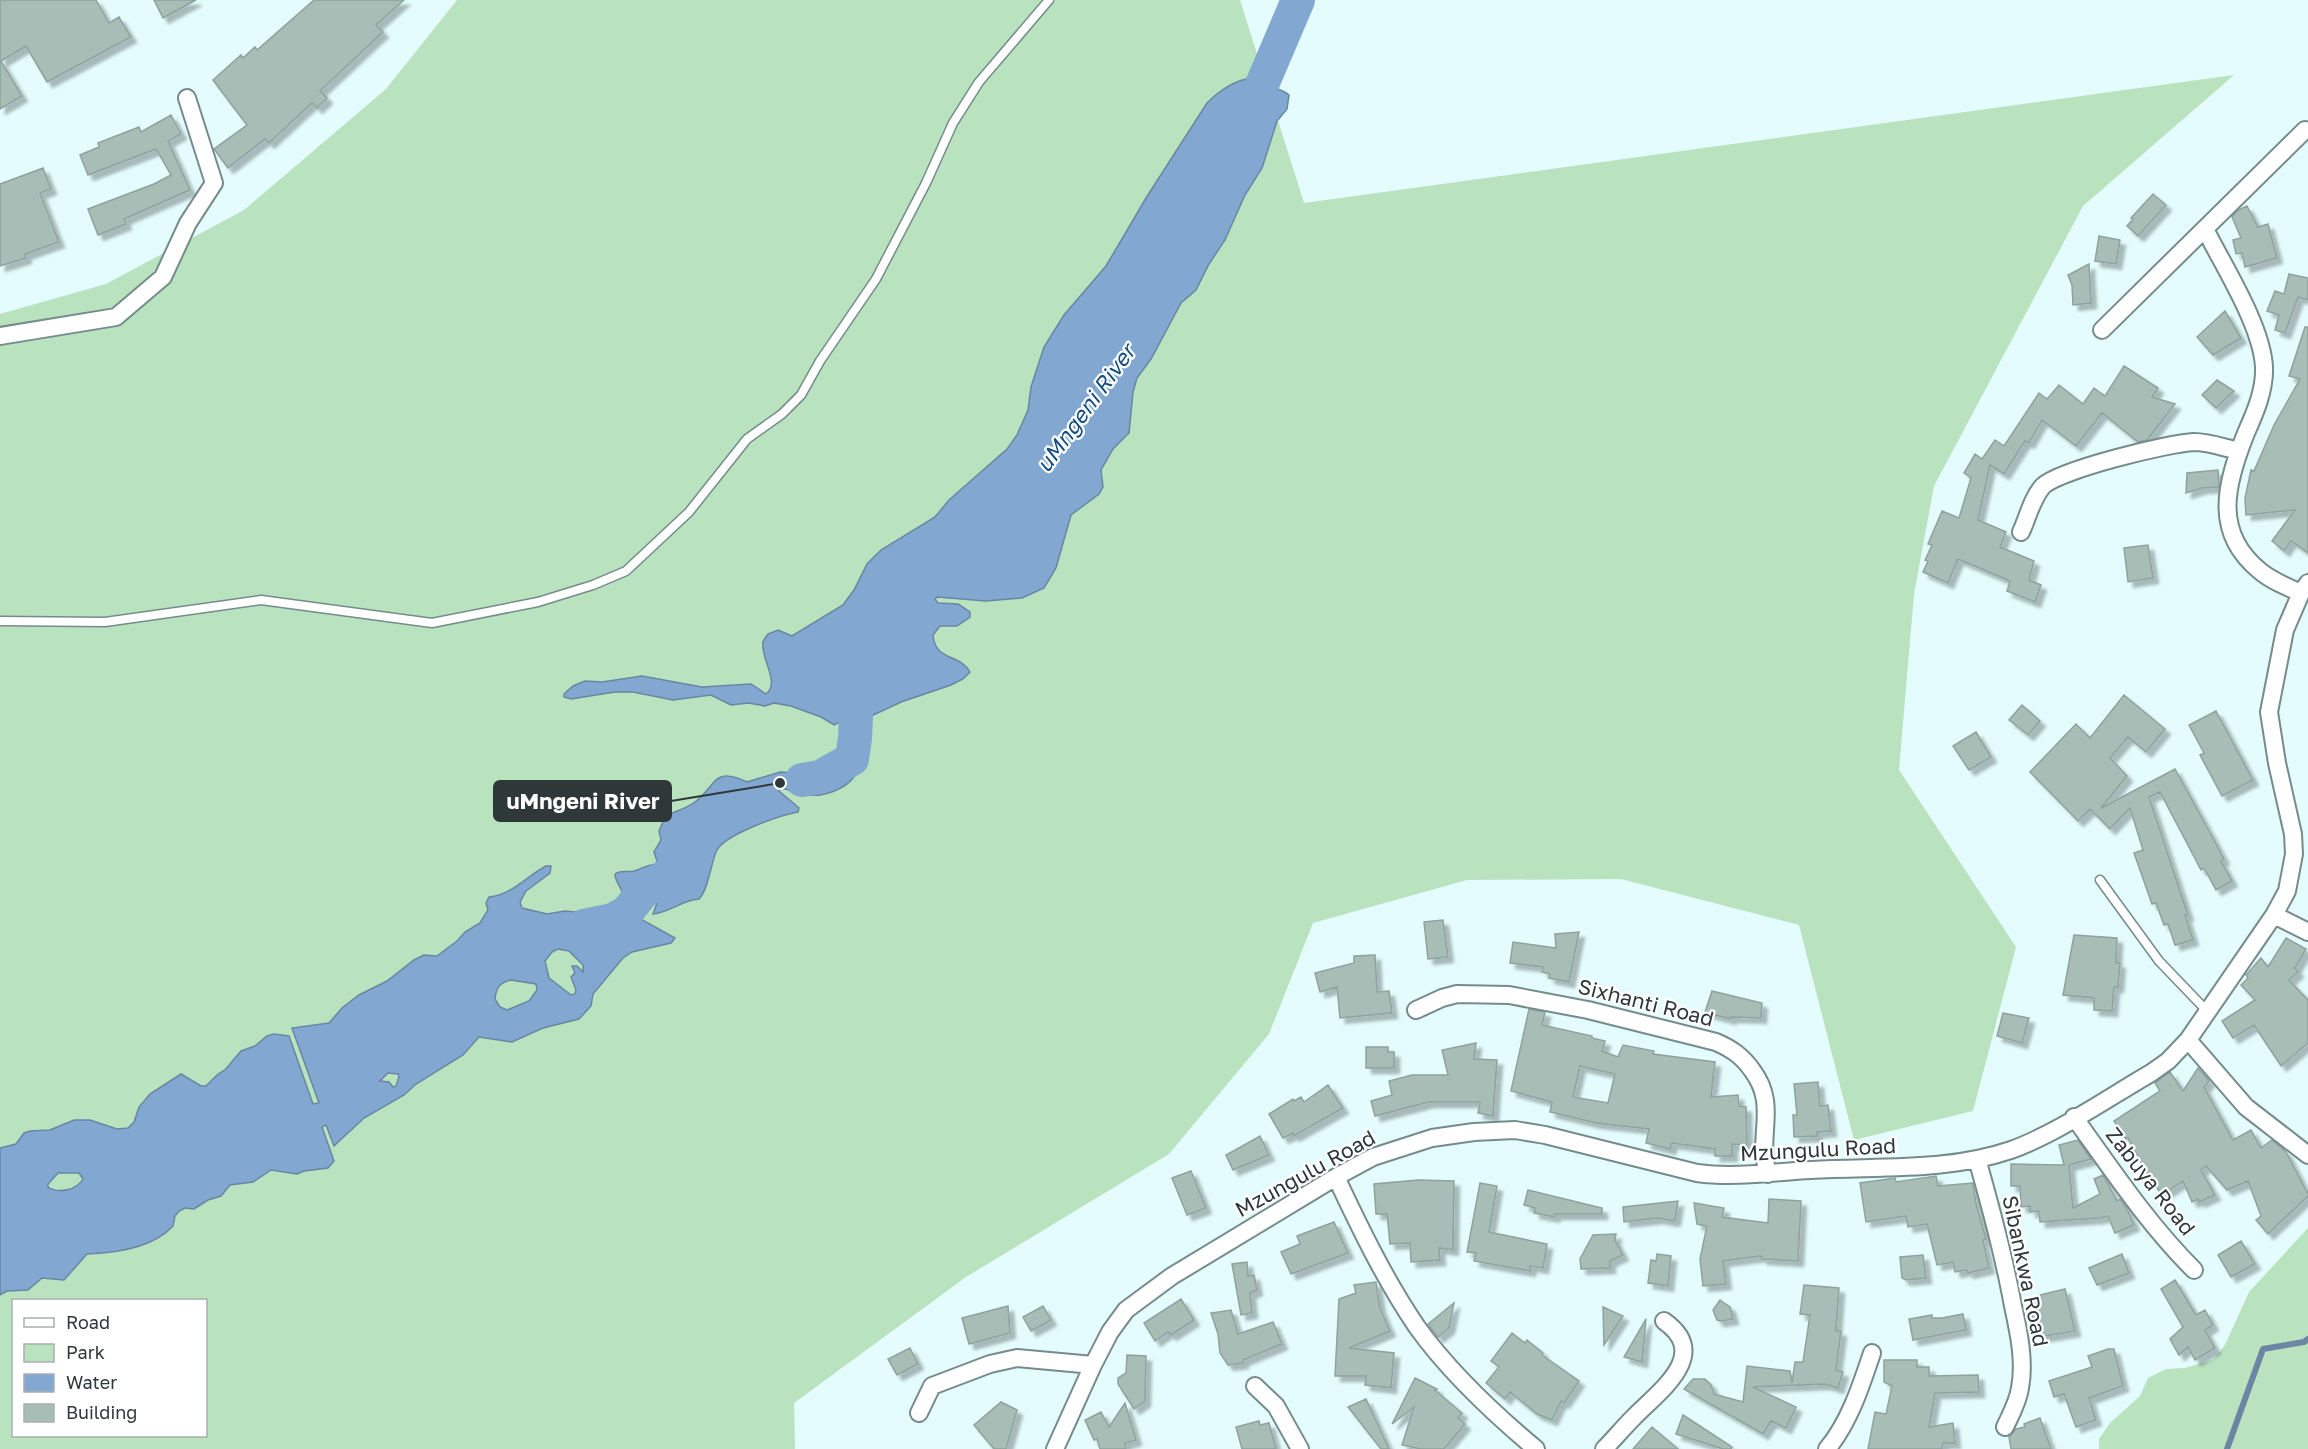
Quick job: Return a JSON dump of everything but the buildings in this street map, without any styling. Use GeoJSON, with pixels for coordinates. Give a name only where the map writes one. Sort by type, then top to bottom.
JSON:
{"type":"FeatureCollection","features":[{"type":"Feature","properties":{"kind":"street"},"geometry":{"type":"LineString","coordinates":[[0,336],[116,317],[163,277],[188,224],[214,183],[187,98]]}},
{"type":"Feature","properties":{"kind":"street"},"geometry":{"type":"LineString","coordinates":[[2102,330],[2305,130]]}},
{"type":"Feature","properties":{"kind":"street"},"geometry":{"type":"LineString","coordinates":[[2205,229],[2258,335],[2263,354],[2264,371],[2260,393],[2231,476],[2227,514],[2230,530],[2241,552],[2261,572],[2304,588]]}},
{"type":"Feature","properties":{"kind":"street"},"geometry":{"type":"LineString","coordinates":[[2021,532],[2037,494],[2044,485],[2062,475],[2155,448],[2181,443],[2197,442],[2239,451]]}},
{"type":"Feature","properties":{"kind":"street","name":"Mzungulu Road"},"geometry":{"type":"LineString","coordinates":[[1055,1449],[1093,1365],[1110,1332],[1126,1310],[1172,1276],[1372,1157],[1421,1141],[1474,1132],[1515,1130],[1545,1135],[1697,1173],[1721,1176],[1931,1166],[1977,1159],[2033,1141],[2151,1073],[2168,1061],[2188,1040],[2274,915],[2287,891],[2294,854],[2293,834],[2277,763],[2269,712],[2285,630],[2304,588]]}},
{"type":"Feature","properties":{"kind":"street"},"geometry":{"type":"LineString","coordinates":[[2274,915],[2308,932]]}},
{"type":"Feature","properties":{"kind":"street","name":"Sixhanti Road"},"geometry":{"type":"LineString","coordinates":[[1416,1010],[1457,994],[1509,995],[1588,1010],[1716,1042],[1734,1050],[1747,1062],[1765,1092],[1763,1150],[1768,1174]]}},
{"type":"Feature","properties":{"kind":"street"},"geometry":{"type":"LineString","coordinates":[[2188,1040],[2246,1107],[2308,1155]]}},
{"type":"Feature","properties":{"kind":"street","name":"Zabuya Road"},"geometry":{"type":"LineString","coordinates":[[2074,1117],[2143,1213],[2168,1244],[2194,1270]]}},
{"type":"Feature","properties":{"kind":"street","name":"Sibankwa Road"},"geometry":{"type":"LineString","coordinates":[[1977,1159],[2005,1265],[2021,1352],[2020,1389],[2015,1408],[2005,1427]]}},
{"type":"Feature","properties":{"kind":"street"},"geometry":{"type":"LineString","coordinates":[[1336,1177],[1364,1234],[1417,1326],[1444,1361],[1480,1398],[1536,1449]]}},
{"type":"Feature","properties":{"kind":"street"},"geometry":{"type":"LineString","coordinates":[[1604,1449],[1680,1368],[1684,1348],[1681,1338],[1674,1328],[1664,1322]]}},
{"type":"Feature","properties":{"kind":"street"},"geometry":{"type":"LineString","coordinates":[[1827,1449],[1835,1440],[1845,1420],[1872,1353]]}},
{"type":"Feature","properties":{"kind":"street"},"geometry":{"type":"LineString","coordinates":[[919,1413],[932,1386],[990,1364],[1017,1358],[1093,1365]]}},
{"type":"Feature","properties":{"kind":"street"},"geometry":{"type":"LineString","coordinates":[[1255,1386],[1276,1406],[1300,1449]]}},
{"type":"Feature","properties":{"kind":"lane"},"geometry":{"type":"LineString","coordinates":[[0,621],[105,622],[261,600],[432,623],[538,602],[592,585],[626,570],[689,512],[747,438],[782,414],[801,395],[820,361],[876,279],[926,183],[953,123],[979,82],[1048,0]]}},
{"type":"Feature","properties":{"kind":"lane"},"geometry":{"type":"LineString","coordinates":[[2100,880],[2159,961],[2207,1011]]}},
{"type":"Feature","properties":{"kind":"green space"},"geometry":{"type":"Polygon","coordinates":[[[457,0],[1240,0],[1304,203],[2234,75],[2083,206],[1934,486],[1914,594],[1899,770],[2016,947],[1973,1111],[1854,1140],[1799,925],[1621,879],[1467,880],[1313,923],[1269,1034],[1169,1154],[966,1277],[794,1403],[795,1449],[0,1449],[0,314],[106,284],[244,210],[386,89],[457,0]]]}},
{"type":"Feature","properties":{"kind":"green space"},"geometry":{"type":"Polygon","coordinates":[[[2308,1228],[2308,1449],[2099,1449],[2099,1439],[2110,1423],[2140,1396],[2148,1378],[2166,1369],[2185,1368],[2213,1360],[2225,1345],[2249,1292],[2308,1228]]]}},
{"type":"Feature","properties":{"kind":"water"},"geometry":{"type":"Polygon","coordinates":[[[1252,78],[1289,95],[1287,109],[1277,121],[1262,168],[1245,195],[1225,240],[1196,290],[1181,303],[1151,359],[1137,378],[1133,392],[1129,433],[1113,449],[1101,470],[1103,487],[1099,494],[1071,515],[1056,568],[1044,588],[1022,598],[986,601],[937,597],[935,599],[938,603],[958,604],[970,612],[970,617],[957,626],[940,626],[933,635],[938,650],[966,666],[970,672],[963,679],[901,702],[869,717],[846,719],[834,725],[821,717],[791,706],[774,703],[765,706],[748,703],[731,705],[711,695],[673,700],[633,692],[615,692],[571,699],[564,697],[564,694],[573,686],[585,681],[602,682],[642,676],[702,687],[751,684],[766,694],[770,689],[771,677],[764,655],[763,642],[768,634],[778,630],[792,636],[843,605],[854,590],[867,564],[881,550],[935,517],[949,500],[1007,449],[1017,435],[1028,410],[1031,387],[1044,347],[1064,315],[1106,266],[1146,198],[1207,103],[1228,87],[1252,78]]]}},
{"type":"Feature","properties":{"kind":"water"},"geometry":{"type":"Polygon","coordinates":[[[839,763],[845,763],[852,769],[854,777],[845,785],[827,793],[815,795],[781,788],[779,791],[799,808],[798,812],[753,827],[729,839],[721,846],[716,852],[705,890],[699,899],[687,901],[653,914],[658,900],[645,898],[631,902],[624,897],[615,874],[658,864],[654,852],[661,840],[659,831],[665,817],[695,802],[716,780],[728,776],[747,782],[780,772],[817,774],[839,763]]]}},
{"type":"Feature","properties":{"kind":"water"},"geometry":{"type":"Polygon","coordinates":[[[551,866],[550,873],[526,891],[520,902],[522,908],[547,914],[565,911],[598,914],[621,908],[675,938],[671,943],[632,952],[623,958],[593,994],[591,1006],[579,1019],[543,1028],[512,1042],[479,1037],[463,1055],[416,1084],[404,1095],[364,1118],[334,1146],[326,1125],[322,1127],[334,1161],[328,1168],[297,1174],[271,1170],[253,1182],[230,1185],[221,1196],[208,1200],[194,1209],[185,1208],[179,1211],[175,1216],[173,1226],[155,1240],[122,1251],[87,1254],[64,1280],[42,1278],[28,1290],[7,1291],[0,1295],[0,1148],[16,1144],[24,1133],[50,1130],[74,1120],[90,1120],[117,1129],[128,1128],[134,1122],[139,1107],[150,1094],[181,1074],[201,1086],[206,1086],[225,1070],[241,1051],[255,1046],[267,1036],[274,1034],[289,1036],[313,1104],[319,1103],[292,1028],[329,1023],[342,1008],[359,995],[387,981],[414,960],[424,955],[437,956],[465,932],[480,923],[488,910],[486,903],[489,897],[505,893],[539,870],[551,866]],[[558,949],[552,952],[545,961],[549,978],[571,995],[575,994],[576,990],[571,977],[575,973],[572,966],[577,966],[583,972],[583,965],[569,951],[558,949]],[[511,980],[499,986],[495,999],[500,1007],[507,1010],[529,1001],[537,990],[536,984],[511,980]],[[388,1073],[380,1081],[389,1082],[393,1087],[396,1086],[399,1077],[398,1074],[388,1073]],[[58,1173],[48,1187],[52,1189],[67,1190],[76,1186],[83,1179],[79,1173],[58,1173]]]}},
{"type":"Feature","properties":{"kind":"waterway","name":"uMngeni River"},"geometry":{"type":"LineString","coordinates":[[1244,127],[1298,0]]}},
{"type":"Feature","properties":{"kind":"waterway","name":"uMngeni River"},"geometry":{"type":"LineString","coordinates":[[802,780],[820,777],[852,759],[860,670]]}},
{"type":"Feature","properties":{"kind":"waterway","name":"uMngeni River"},"geometry":{"type":"LineString","coordinates":[[584,926],[613,920],[627,912],[642,893],[671,872]]}},
{"type":"Feature","properties":{"kind":"waterway"},"geometry":{"type":"LineString","coordinates":[[2227,1449],[2263,1349],[2304,1342],[2308,1339]]}},
{"type":"Feature","properties":{"kind":"place","name":"uMngeni River"},"geometry":{"type":"Point","coordinates":[780,783]}}]}
